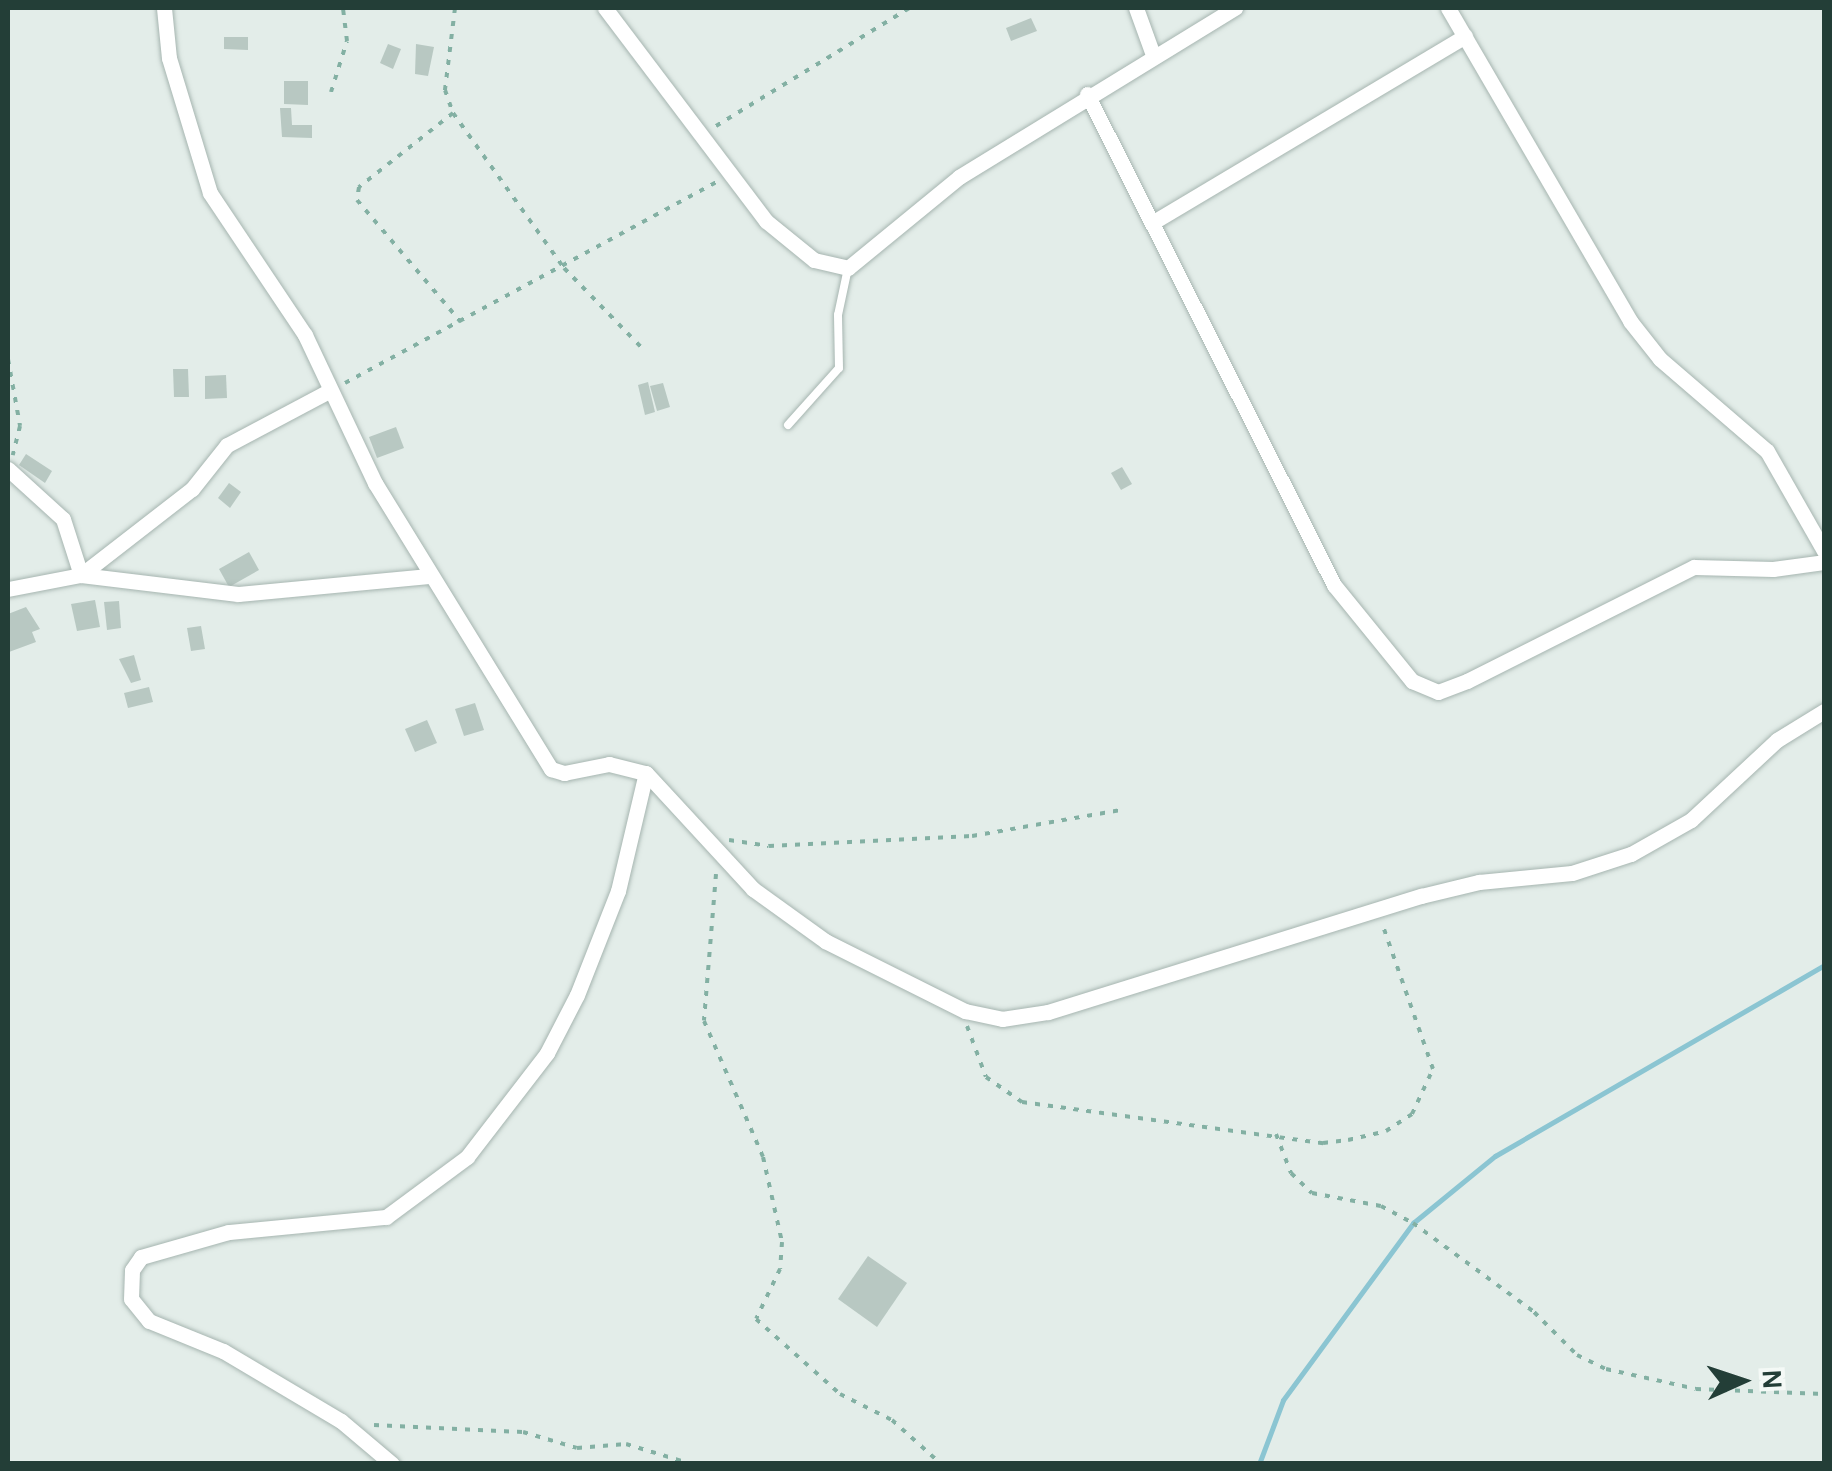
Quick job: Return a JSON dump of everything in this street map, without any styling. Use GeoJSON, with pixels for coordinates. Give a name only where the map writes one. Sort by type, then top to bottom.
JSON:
{"type":"FeatureCollection","features":[{"type":"Feature","properties":{"kind":"street"},"geometry":{"type":"LineString","coordinates":[[164,8],[172,72],[210,193],[305,335],[329,390],[429,576],[551,769],[564,774],[609,764],[646,773],[720,858],[825,940],[964,1011],[1002,1019],[1048,1012],[1375,910],[1479,882],[1572,873],[1664,839],[1777,740],[1824,711]]}},
{"type":"Feature","properties":{"kind":"street"},"geometry":{"type":"LineString","coordinates":[[605,8],[700,136],[794,246],[814,260],[848,268],[958,177],[1087,94],[1235,8]]}},
{"type":"Feature","properties":{"kind":"street"},"geometry":{"type":"LineString","coordinates":[[1136,8],[1153,56]]}},
{"type":"Feature","properties":{"kind":"street"},"geometry":{"type":"LineString","coordinates":[[1448,8],[1630,321],[1660,359],[1768,451],[1824,551]]}},
{"type":"Feature","properties":{"kind":"street"},"geometry":{"type":"LineString","coordinates":[[1155,221],[1464,36]]}},
{"type":"Feature","properties":{"kind":"street"},"geometry":{"type":"LineString","coordinates":[[1087,94],[1155,221],[1334,585],[1412,682],[1438,692],[1467,681],[1694,566],[1773,569],[1824,562]]}},
{"type":"Feature","properties":{"kind":"street"},"geometry":{"type":"LineString","coordinates":[[81,575],[192,488],[228,445],[329,390]]}},
{"type":"Feature","properties":{"kind":"street"},"geometry":{"type":"LineString","coordinates":[[8,469],[63,520],[81,575]]}},
{"type":"Feature","properties":{"kind":"street"},"geometry":{"type":"LineString","coordinates":[[8,589],[81,575],[238,594],[429,576]]}},
{"type":"Feature","properties":{"kind":"street"},"geometry":{"type":"LineString","coordinates":[[392,1464],[341,1421],[223,1351],[149,1321],[131,1298],[132,1270],[141,1257],[229,1232],[386,1216],[413,1203],[467,1157],[547,1053],[577,995],[618,891],[646,773]]}},
{"type":"Feature","properties":{"kind":"lane"},"geometry":{"type":"LineString","coordinates":[[788,425],[838,368],[838,315],[848,268]]}},
{"type":"Feature","properties":{"kind":"path"},"geometry":{"type":"LineString","coordinates":[[331,92],[347,41],[343,8]]}},
{"type":"Feature","properties":{"kind":"path"},"geometry":{"type":"LineString","coordinates":[[454,8],[445,90],[453,113],[564,268],[644,350]]}},
{"type":"Feature","properties":{"kind":"path"},"geometry":{"type":"LineString","coordinates":[[700,136],[909,8]]}},
{"type":"Feature","properties":{"kind":"path"},"geometry":{"type":"LineString","coordinates":[[453,113],[359,187],[357,200],[461,322]]}},
{"type":"Feature","properties":{"kind":"path"},"geometry":{"type":"LineString","coordinates":[[329,390],[564,268],[688,194],[732,176]]}},
{"type":"Feature","properties":{"kind":"path"},"geometry":{"type":"LineString","coordinates":[[8,358],[20,426],[8,469]]}},
{"type":"Feature","properties":{"kind":"path"},"geometry":{"type":"LineString","coordinates":[[718,838],[769,846],[972,836],[1121,810]]}},
{"type":"Feature","properties":{"kind":"path"},"geometry":{"type":"LineString","coordinates":[[720,858],[704,1021],[763,1157],[782,1242],[780,1270],[756,1319],[840,1394],[892,1420],[941,1464]]}},
{"type":"Feature","properties":{"kind":"path"},"geometry":{"type":"LineString","coordinates":[[964,1011],[972,1052],[986,1076],[1022,1102],[1276,1134],[1323,1144],[1386,1131],[1412,1114],[1430,1086],[1431,1052],[1375,910]]}},
{"type":"Feature","properties":{"kind":"path"},"geometry":{"type":"LineString","coordinates":[[1276,1134],[1291,1173],[1312,1193],[1381,1206],[1413,1223],[1534,1312],[1578,1354],[1606,1369],[1696,1388],[1824,1394]]}},
{"type":"Feature","properties":{"kind":"path"},"geometry":{"type":"LineString","coordinates":[[341,1421],[523,1432],[577,1448],[626,1444],[692,1464]]}},
{"type":"Feature","properties":{"kind":"building"},"geometry":{"type":"Polygon","coordinates":[[[1031,18],[1037,31],[1011,41],[1006,28],[1031,18]]]}},
{"type":"Feature","properties":{"kind":"building"},"geometry":{"type":"Polygon","coordinates":[[[224,37],[248,37],[248,50],[224,49],[224,37]]]}},
{"type":"Feature","properties":{"kind":"building"},"geometry":{"type":"Polygon","coordinates":[[[388,44],[401,49],[393,69],[380,63],[388,44]]]}},
{"type":"Feature","properties":{"kind":"building"},"geometry":{"type":"Polygon","coordinates":[[[416,44],[434,47],[428,76],[415,74],[416,44]]]}},
{"type":"Feature","properties":{"kind":"building"},"geometry":{"type":"Polygon","coordinates":[[[284,81],[308,81],[308,105],[284,104],[284,81]]]}},
{"type":"Feature","properties":{"kind":"building"},"geometry":{"type":"Polygon","coordinates":[[[280,108],[291,108],[292,125],[312,125],[312,138],[282,137],[280,108]]]}},
{"type":"Feature","properties":{"kind":"building"},"geometry":{"type":"Polygon","coordinates":[[[173,369],[188,369],[189,397],[174,397],[173,369]]]}},
{"type":"Feature","properties":{"kind":"building"},"geometry":{"type":"Polygon","coordinates":[[[226,375],[227,398],[205,399],[205,376],[226,375]]]}},
{"type":"Feature","properties":{"kind":"building"},"geometry":{"type":"Polygon","coordinates":[[[648,382],[655,412],[645,415],[638,385],[648,382]]]}},
{"type":"Feature","properties":{"kind":"building"},"geometry":{"type":"Polygon","coordinates":[[[663,383],[670,407],[657,411],[650,386],[663,383]]]}},
{"type":"Feature","properties":{"kind":"building"},"geometry":{"type":"Polygon","coordinates":[[[396,427],[404,448],[377,458],[369,437],[396,427]]]}},
{"type":"Feature","properties":{"kind":"building"},"geometry":{"type":"Polygon","coordinates":[[[26,454],[52,471],[45,483],[19,465],[26,454]]]}},
{"type":"Feature","properties":{"kind":"building"},"geometry":{"type":"Polygon","coordinates":[[[1122,467],[1132,484],[1121,490],[1111,473],[1122,467]]]}},
{"type":"Feature","properties":{"kind":"building"},"geometry":{"type":"Polygon","coordinates":[[[229,483],[241,492],[230,508],[218,498],[229,483]]]}},
{"type":"Feature","properties":{"kind":"building"},"geometry":{"type":"Polygon","coordinates":[[[249,552],[259,570],[229,587],[219,569],[249,552]]]}},
{"type":"Feature","properties":{"kind":"building"},"geometry":{"type":"Polygon","coordinates":[[[95,600],[100,627],[77,631],[71,604],[95,600]]]}},
{"type":"Feature","properties":{"kind":"building"},"geometry":{"type":"Polygon","coordinates":[[[119,601],[121,628],[107,630],[104,602],[119,601]]]}},
{"type":"Feature","properties":{"kind":"building"},"geometry":{"type":"Polygon","coordinates":[[[26,607],[40,629],[32,632],[36,642],[9,652],[8,614],[26,607]]]}},
{"type":"Feature","properties":{"kind":"building"},"geometry":{"type":"Polygon","coordinates":[[[201,626],[205,649],[191,651],[187,628],[201,626]]]}},
{"type":"Feature","properties":{"kind":"building"},"geometry":{"type":"Polygon","coordinates":[[[134,655],[141,680],[131,683],[119,659],[134,655]]]}},
{"type":"Feature","properties":{"kind":"building"},"geometry":{"type":"Polygon","coordinates":[[[149,687],[153,702],[128,708],[124,693],[149,687]]]}},
{"type":"Feature","properties":{"kind":"building"},"geometry":{"type":"Polygon","coordinates":[[[475,703],[484,730],[464,736],[455,709],[475,703]]]}},
{"type":"Feature","properties":{"kind":"building"},"geometry":{"type":"Polygon","coordinates":[[[427,720],[437,743],[415,752],[405,729],[427,720]]]}},
{"type":"Feature","properties":{"kind":"building"},"geometry":{"type":"Polygon","coordinates":[[[868,1256],[907,1283],[877,1327],[838,1299],[868,1256]]]}},
{"type":"Feature","properties":{"kind":"waterway"},"geometry":{"type":"LineString","coordinates":[[1259,1464],[1283,1400],[1413,1223],[1495,1156],[1824,965]]}}]}
